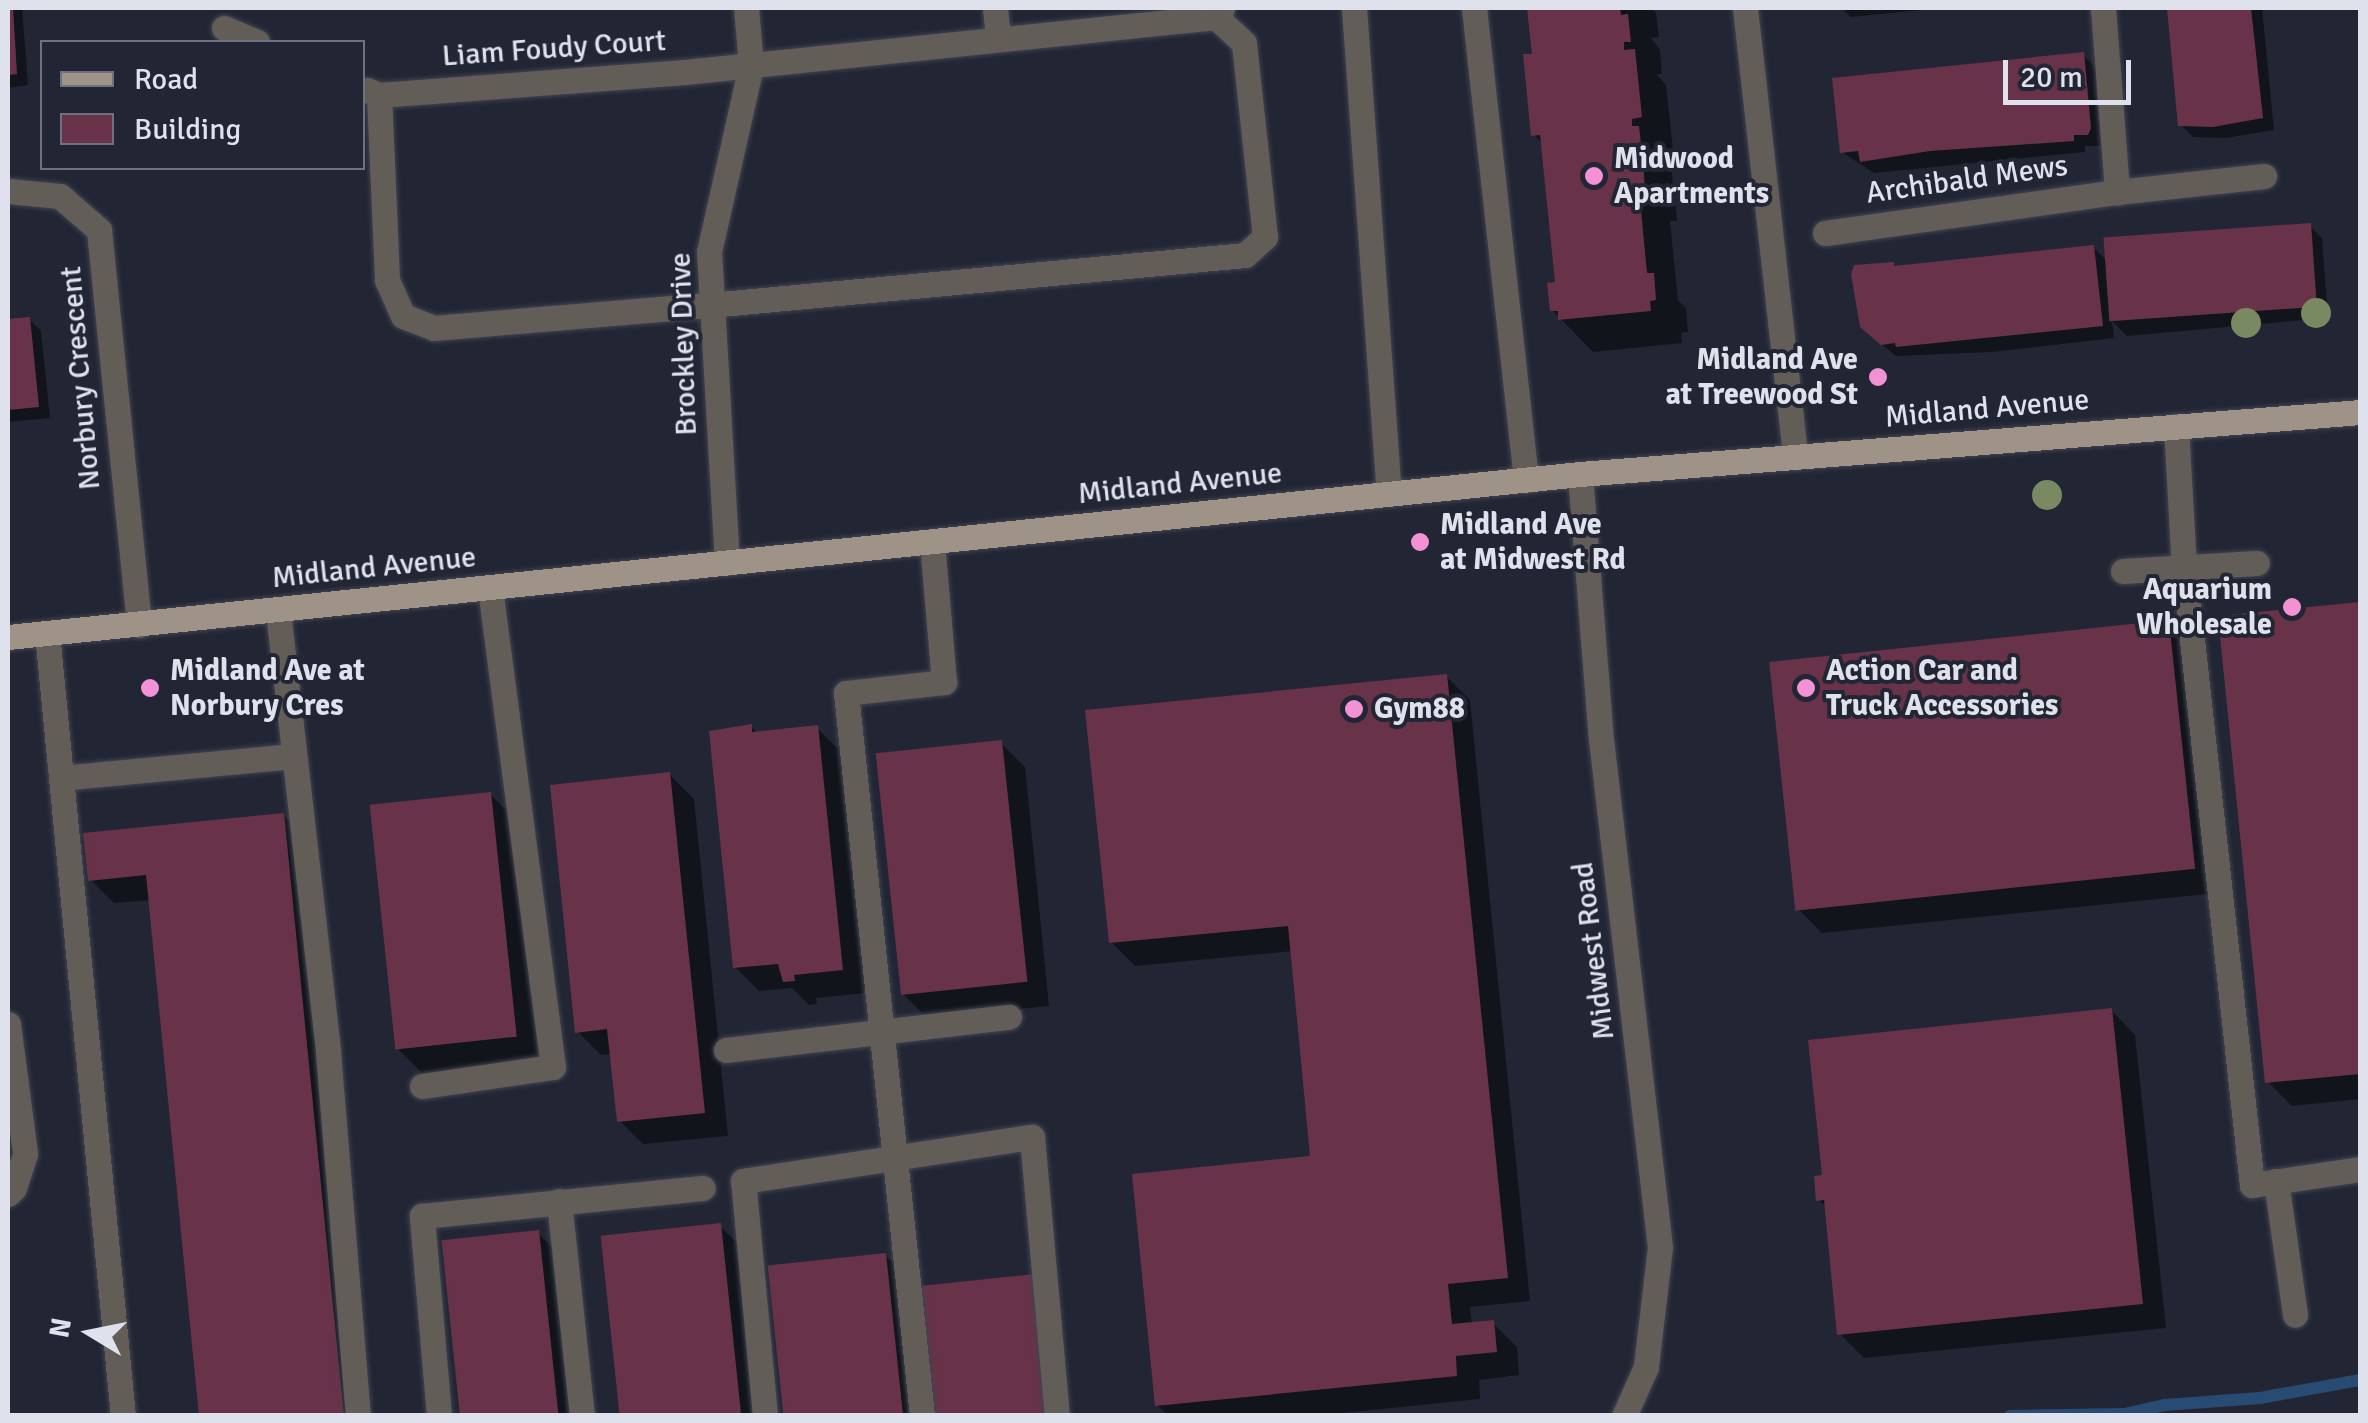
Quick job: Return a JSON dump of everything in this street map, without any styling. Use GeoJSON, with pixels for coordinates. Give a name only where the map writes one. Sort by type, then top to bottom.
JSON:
{"type":"FeatureCollection","features":[{"type":"Feature","properties":{"kind":"main road","name":"Midland Avenue"},"geometry":{"type":"LineString","coordinates":[[8,637],[1580,474],[2360,412]]}},
{"type":"Feature","properties":{"kind":"street","name":"Brockley Drive"},"geometry":{"type":"LineString","coordinates":[[728,564],[709,252],[751,65],[746,8]]}},
{"type":"Feature","properties":{"kind":"street"},"geometry":{"type":"LineString","coordinates":[[995,8],[998,36]]}},
{"type":"Feature","properties":{"kind":"street"},"geometry":{"type":"LineString","coordinates":[[1354,8],[1389,494]]}},
{"type":"Feature","properties":{"kind":"street"},"geometry":{"type":"LineString","coordinates":[[1474,8],[1526,480]]}},
{"type":"Feature","properties":{"kind":"street"},"geometry":{"type":"LineString","coordinates":[[1744,8],[1795,457]]}},
{"type":"Feature","properties":{"kind":"street"},"geometry":{"type":"LineString","coordinates":[[2103,8],[2117,192]]}},
{"type":"Feature","properties":{"kind":"street","name":"Liam Foudy Court"},"geometry":{"type":"LineString","coordinates":[[370,91],[751,65],[1219,12]]}},
{"type":"Feature","properties":{"kind":"street"},"geometry":{"type":"LineString","coordinates":[[370,91],[387,280],[404,316],[434,328],[710,305],[1245,255],[1266,237],[1244,43],[1219,12]]}},
{"type":"Feature","properties":{"kind":"street"},"geometry":{"type":"LineString","coordinates":[[224,28],[253,40]]}},
{"type":"Feature","properties":{"kind":"street","name":"Archibald Mews"},"geometry":{"type":"LineString","coordinates":[[1826,233],[2117,192],[2264,176]]}},
{"type":"Feature","properties":{"kind":"street","name":"Norbury Crescent"},"geometry":{"type":"LineString","coordinates":[[8,191],[60,196],[99,230],[138,624]]}},
{"type":"Feature","properties":{"kind":"street"},"geometry":{"type":"LineString","coordinates":[[2176,426],[2184,567],[2252,1185],[2360,1168]]}},
{"type":"Feature","properties":{"kind":"street","name":"Midwest Road"},"geometry":{"type":"LineString","coordinates":[[1580,474],[1600,739],[1660,1247],[1646,1366],[1624,1416]]}},
{"type":"Feature","properties":{"kind":"street"},"geometry":{"type":"LineString","coordinates":[[922,1416],[846,692],[944,682],[932,542]]}},
{"type":"Feature","properties":{"kind":"street"},"geometry":{"type":"LineString","coordinates":[[2123,571],[2257,563]]}},
{"type":"Feature","properties":{"kind":"street"},"geometry":{"type":"LineString","coordinates":[[422,1086],[553,1067],[490,588]]}},
{"type":"Feature","properties":{"kind":"street"},"geometry":{"type":"LineString","coordinates":[[278,611],[328,1052],[358,1416]]}},
{"type":"Feature","properties":{"kind":"street"},"geometry":{"type":"LineString","coordinates":[[46,633],[122,1416]]}},
{"type":"Feature","properties":{"kind":"street"},"geometry":{"type":"LineString","coordinates":[[60,778],[294,756]]}},
{"type":"Feature","properties":{"kind":"street"},"geometry":{"type":"LineString","coordinates":[[726,1050],[1010,1017]]}},
{"type":"Feature","properties":{"kind":"street"},"geometry":{"type":"LineString","coordinates":[[8,1024],[24,1154],[14,1188],[8,1194]]}},
{"type":"Feature","properties":{"kind":"street"},"geometry":{"type":"LineString","coordinates":[[766,1416],[743,1181],[1032,1136],[1057,1416]]}},
{"type":"Feature","properties":{"kind":"street"},"geometry":{"type":"LineString","coordinates":[[2276,1181],[2296,1314]]}},
{"type":"Feature","properties":{"kind":"street"},"geometry":{"type":"LineString","coordinates":[[439,1416],[422,1216],[703,1188]]}},
{"type":"Feature","properties":{"kind":"street"},"geometry":{"type":"LineString","coordinates":[[559,1201],[582,1416]]}},
{"type":"Feature","properties":{"kind":"building"},"geometry":{"type":"Polygon","coordinates":[[[8,8],[13,8],[17,74],[8,75],[8,8]]]}},
{"type":"Feature","properties":{"kind":"building","name":"Midwood Apartments"},"geometry":{"type":"Polygon","coordinates":[[[1527,8],[1620,8],[1621,15],[1628,14],[1631,42],[1624,42],[1624,50],[1635,49],[1642,117],[1632,119],[1632,126],[1639,126],[1642,153],[1635,153],[1636,162],[1643,162],[1645,189],[1639,189],[1647,273],[1654,273],[1656,300],[1650,301],[1651,311],[1558,320],[1558,311],[1550,311],[1547,283],[1555,282],[1540,135],[1531,136],[1523,54],[1532,54],[1527,8]]]}},
{"type":"Feature","properties":{"kind":"building"},"geometry":{"type":"Polygon","coordinates":[[[2167,8],[2251,8],[2263,118],[2213,127],[2178,126],[2167,8]]]}},
{"type":"Feature","properties":{"kind":"building"},"geometry":{"type":"Polygon","coordinates":[[[2084,52],[2091,128],[2088,135],[2074,135],[2074,141],[1930,151],[1860,162],[1858,151],[1840,153],[1832,78],[2084,52]]]}},
{"type":"Feature","properties":{"kind":"building"},"geometry":{"type":"Polygon","coordinates":[[[2311,223],[2317,307],[2109,321],[2104,238],[2311,223]]]}},
{"type":"Feature","properties":{"kind":"building"},"geometry":{"type":"Polygon","coordinates":[[[2094,245],[2103,326],[1896,347],[1895,343],[1881,345],[1860,327],[1851,274],[1854,265],[1894,262],[1894,266],[2094,245]]]}},
{"type":"Feature","properties":{"kind":"building"},"geometry":{"type":"Polygon","coordinates":[[[30,317],[39,407],[8,410],[8,319],[30,317]]]}},
{"type":"Feature","properties":{"kind":"building"},"geometry":{"type":"Polygon","coordinates":[[[2360,602],[2360,1074],[2265,1083],[2218,616],[2360,602]]]}},
{"type":"Feature","properties":{"kind":"building"},"geometry":{"type":"Polygon","coordinates":[[[2169,620],[2195,869],[1795,911],[1769,662],[2169,620]]]}},
{"type":"Feature","properties":{"kind":"building"},"geometry":{"type":"Polygon","coordinates":[[[1447,674],[1508,1278],[1448,1284],[1452,1324],[1494,1320],[1497,1352],[1456,1356],[1457,1376],[1155,1406],[1132,1174],[1310,1156],[1288,926],[1109,943],[1085,710],[1447,674]]]}},
{"type":"Feature","properties":{"kind":"building"},"geometry":{"type":"Polygon","coordinates":[[[752,724],[752,732],[818,725],[843,970],[794,975],[795,981],[783,982],[778,964],[733,968],[709,731],[752,724]]]}},
{"type":"Feature","properties":{"kind":"building"},"geometry":{"type":"Polygon","coordinates":[[[1002,740],[1027,982],[901,995],[876,753],[1002,740]]]}},
{"type":"Feature","properties":{"kind":"building"},"geometry":{"type":"Polygon","coordinates":[[[670,772],[705,1113],[617,1122],[607,1029],[575,1033],[550,785],[670,772]]]}},
{"type":"Feature","properties":{"kind":"building"},"geometry":{"type":"Polygon","coordinates":[[[491,792],[517,1037],[395,1049],[370,805],[491,792]]]}},
{"type":"Feature","properties":{"kind":"building"},"geometry":{"type":"Polygon","coordinates":[[[284,813],[344,1416],[199,1416],[146,875],[88,881],[83,833],[284,813]]]}},
{"type":"Feature","properties":{"kind":"building"},"geometry":{"type":"Polygon","coordinates":[[[2112,1008],[2143,1304],[1837,1335],[1824,1200],[1816,1201],[1814,1176],[1822,1175],[1808,1040],[2112,1008]]]}},
{"type":"Feature","properties":{"kind":"building"},"geometry":{"type":"Polygon","coordinates":[[[721,1223],[741,1416],[620,1416],[601,1236],[721,1223]]]}},
{"type":"Feature","properties":{"kind":"building"},"geometry":{"type":"Polygon","coordinates":[[[539,1230],[559,1416],[460,1416],[442,1240],[539,1230]]]}},
{"type":"Feature","properties":{"kind":"building"},"geometry":{"type":"Polygon","coordinates":[[[886,1253],[903,1416],[783,1416],[768,1265],[886,1253]]]}},
{"type":"Feature","properties":{"kind":"building"},"geometry":{"type":"Polygon","coordinates":[[[1034,1274],[1049,1416],[931,1416],[918,1286],[1034,1274]]]}},
{"type":"Feature","properties":{"kind":"waterway"},"geometry":{"type":"LineString","coordinates":[[2010,1416],[2124,1414],[2165,1405],[2260,1398],[2360,1380]]}},
{"type":"Feature","properties":{"kind":"place","name":"Midwood Apartments"},"geometry":{"type":"Point","coordinates":[1594,176]}},
{"type":"Feature","properties":{"kind":"place","name":"Midland Ave at Treewood St"},"geometry":{"type":"Point","coordinates":[1878,377]}},
{"type":"Feature","properties":{"kind":"place","name":"Midland Ave at Midwest Rd"},"geometry":{"type":"Point","coordinates":[1420,542]}},
{"type":"Feature","properties":{"kind":"place","name":"Aquarium Wholesale"},"geometry":{"type":"Point","coordinates":[2292,607]}},
{"type":"Feature","properties":{"kind":"place","name":"Midland Ave at Norbury Cres"},"geometry":{"type":"Point","coordinates":[150,688]}},
{"type":"Feature","properties":{"kind":"place","name":"Action Car and Truck Accessories"},"geometry":{"type":"Point","coordinates":[1806,688]}},
{"type":"Feature","properties":{"kind":"place","name":"Gym88"},"geometry":{"type":"Point","coordinates":[1354,709]}}]}
